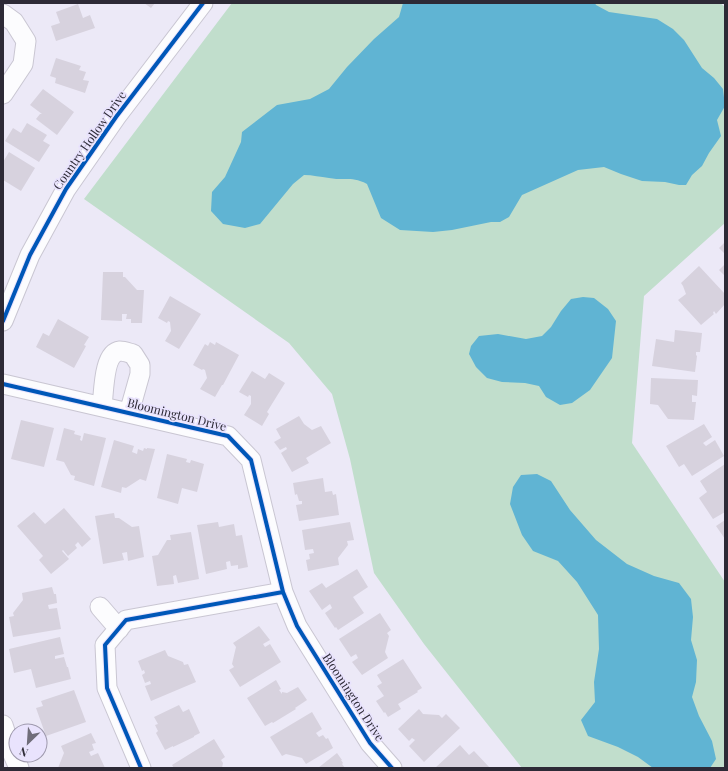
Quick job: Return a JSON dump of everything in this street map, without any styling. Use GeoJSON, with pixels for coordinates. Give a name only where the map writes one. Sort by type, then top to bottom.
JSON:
{"type":"FeatureCollection","features":[{"type":"Feature","properties":{"kind":"street","name":"Country Hollow Drive"},"geometry":{"type":"LineString","coordinates":[[3,321],[30,255],[66,189],[116,117],[202,3]]}},
{"type":"Feature","properties":{"kind":"street"},"geometry":{"type":"LineString","coordinates":[[3,14],[14,22],[26,41],[23,64],[3,94]]}},
{"type":"Feature","properties":{"kind":"street"},"geometry":{"type":"LineString","coordinates":[[102,406],[106,368],[112,356],[120,351],[133,354],[140,365],[140,374],[129,413]]}},
{"type":"Feature","properties":{"kind":"street","name":"Bloomington Drive"},"geometry":{"type":"LineString","coordinates":[[3,384],[228,436],[250,460],[283,592],[297,626],[370,743],[392,768]]}},
{"type":"Feature","properties":{"kind":"street"},"geometry":{"type":"LineString","coordinates":[[141,768],[107,688],[105,645],[126,620],[283,592]]}},
{"type":"Feature","properties":{"kind":"street"},"geometry":{"type":"LineString","coordinates":[[100,607],[119,628]]}},
{"type":"Feature","properties":{"kind":"street"},"geometry":{"type":"LineString","coordinates":[[3,725],[11,750],[19,768]]}},
{"type":"Feature","properties":{"kind":"green space"},"geometry":{"type":"Polygon","coordinates":[[[232,3],[720,3],[725,7],[725,223],[644,296],[632,443],[725,582],[725,768],[522,768],[424,644],[374,573],[350,459],[332,394],[289,343],[84,199],[232,3]]]}},
{"type":"Feature","properties":{"kind":"water"},"geometry":{"type":"Polygon","coordinates":[[[403,3],[595,3],[609,12],[657,19],[673,29],[684,40],[702,68],[714,78],[723,89],[725,106],[717,120],[721,136],[702,166],[692,175],[686,185],[642,181],[604,167],[578,170],[522,195],[509,217],[500,222],[491,222],[452,230],[433,232],[400,230],[381,218],[367,184],[352,179],[335,179],[304,175],[293,184],[260,224],[245,228],[223,224],[211,211],[212,192],[225,177],[241,142],[242,132],[277,105],[310,99],[329,89],[347,67],[374,39],[399,17],[403,3]]]}},
{"type":"Feature","properties":{"kind":"water"},"geometry":{"type":"Polygon","coordinates":[[[583,297],[594,298],[608,309],[616,321],[612,358],[590,390],[572,403],[560,405],[546,397],[539,386],[525,383],[502,382],[487,378],[476,367],[469,354],[471,346],[479,336],[498,334],[526,339],[542,336],[551,327],[571,299],[583,297]]]}},
{"type":"Feature","properties":{"kind":"water"},"geometry":{"type":"Polygon","coordinates":[[[537,474],[551,481],[570,510],[596,540],[627,564],[654,576],[679,583],[691,599],[693,617],[691,640],[697,660],[696,682],[692,697],[699,716],[712,741],[716,759],[710,768],[653,768],[638,757],[618,747],[588,736],[581,720],[595,702],[594,682],[599,649],[598,615],[577,582],[558,561],[533,551],[522,535],[510,504],[513,487],[521,475],[537,474]]]}},
{"type":"Feature","properties":{"kind":"building"},"geometry":{"type":"Polygon","coordinates":[[[144,3],[155,3],[151,8],[144,3]]]}},
{"type":"Feature","properties":{"kind":"building"},"geometry":{"type":"Polygon","coordinates":[[[78,4],[83,18],[90,15],[95,28],[56,41],[51,26],[60,23],[56,12],[78,4]]]}},
{"type":"Feature","properties":{"kind":"building"},"geometry":{"type":"Polygon","coordinates":[[[56,58],[81,66],[79,70],[86,72],[83,80],[89,81],[85,93],[55,83],[56,78],[50,76],[56,58]]]}},
{"type":"Feature","properties":{"kind":"building"},"geometry":{"type":"Polygon","coordinates":[[[43,89],[74,112],[57,135],[36,119],[40,114],[42,114],[30,105],[43,89]]]}},
{"type":"Feature","properties":{"kind":"building"},"geometry":{"type":"Polygon","coordinates":[[[27,123],[47,135],[43,141],[50,145],[39,162],[5,141],[13,128],[21,133],[27,123]]]}},
{"type":"Feature","properties":{"kind":"building"},"geometry":{"type":"Polygon","coordinates":[[[9,152],[35,168],[21,191],[3,180],[3,162],[9,152]]]}},
{"type":"Feature","properties":{"kind":"building"},"geometry":{"type":"Polygon","coordinates":[[[725,242],[725,254],[719,248],[725,242]]]}},
{"type":"Feature","properties":{"kind":"building"},"geometry":{"type":"Polygon","coordinates":[[[725,264],[725,276],[719,270],[725,264]]]}},
{"type":"Feature","properties":{"kind":"building"},"geometry":{"type":"Polygon","coordinates":[[[699,266],[725,294],[725,304],[716,314],[714,311],[714,314],[701,325],[678,300],[686,294],[681,283],[699,266]]]}},
{"type":"Feature","properties":{"kind":"building"},"geometry":{"type":"Polygon","coordinates":[[[103,272],[123,272],[123,277],[125,277],[137,290],[144,290],[142,323],[131,323],[131,319],[126,319],[127,314],[122,314],[122,321],[101,320],[103,272]]]}},
{"type":"Feature","properties":{"kind":"building"},"geometry":{"type":"Polygon","coordinates":[[[170,296],[201,314],[179,349],[165,341],[171,331],[170,322],[168,321],[167,323],[158,318],[170,296]]]}},
{"type":"Feature","properties":{"kind":"building"},"geometry":{"type":"Polygon","coordinates":[[[58,319],[89,337],[84,345],[86,346],[74,368],[36,347],[43,333],[49,336],[58,319]]]}},
{"type":"Feature","properties":{"kind":"building"},"geometry":{"type":"Polygon","coordinates":[[[675,330],[702,333],[700,352],[696,352],[695,372],[652,366],[656,339],[674,342],[675,330]]]}},
{"type":"Feature","properties":{"kind":"building"},"geometry":{"type":"Polygon","coordinates":[[[210,342],[215,345],[216,342],[239,355],[215,397],[200,389],[207,378],[205,370],[193,365],[205,344],[208,346],[210,342]]]}},
{"type":"Feature","properties":{"kind":"building"},"geometry":{"type":"Polygon","coordinates":[[[252,371],[265,379],[269,373],[285,383],[267,412],[269,414],[262,426],[244,415],[251,404],[251,396],[249,395],[248,397],[239,392],[252,371]]]}},
{"type":"Feature","properties":{"kind":"building"},"geometry":{"type":"Polygon","coordinates":[[[651,378],[698,380],[697,396],[692,395],[692,402],[696,402],[694,420],[668,419],[658,405],[650,404],[651,378]]]}},
{"type":"Feature","properties":{"kind":"building"},"geometry":{"type":"Polygon","coordinates":[[[299,416],[304,424],[312,430],[321,426],[331,443],[306,458],[309,463],[292,472],[281,453],[287,449],[286,447],[280,450],[274,442],[281,438],[276,429],[299,416]]]}},
{"type":"Feature","properties":{"kind":"building"},"geometry":{"type":"Polygon","coordinates":[[[21,420],[54,428],[44,467],[11,459],[21,420]]]}},
{"type":"Feature","properties":{"kind":"building"},"geometry":{"type":"Polygon","coordinates":[[[704,424],[712,437],[703,443],[706,446],[715,440],[724,456],[692,476],[684,464],[679,467],[666,446],[704,424]]]}},
{"type":"Feature","properties":{"kind":"building"},"geometry":{"type":"Polygon","coordinates":[[[64,428],[75,431],[74,434],[81,436],[80,440],[82,441],[84,433],[106,438],[94,486],[74,480],[75,476],[71,475],[64,462],[56,460],[64,428]]]}},
{"type":"Feature","properties":{"kind":"building"},"geometry":{"type":"Polygon","coordinates":[[[114,440],[134,446],[132,452],[137,454],[138,449],[143,451],[144,448],[155,449],[146,481],[140,479],[126,488],[122,487],[121,493],[101,487],[114,440]]]}},
{"type":"Feature","properties":{"kind":"building"},"geometry":{"type":"Polygon","coordinates":[[[167,454],[187,459],[186,462],[190,463],[191,460],[204,464],[197,492],[182,488],[178,504],[157,498],[167,454]]]}},
{"type":"Feature","properties":{"kind":"building"},"geometry":{"type":"Polygon","coordinates":[[[725,464],[725,512],[713,519],[699,498],[707,492],[700,481],[725,464]]]}},
{"type":"Feature","properties":{"kind":"building"},"geometry":{"type":"Polygon","coordinates":[[[323,478],[325,492],[332,491],[333,495],[336,494],[339,515],[299,521],[296,505],[302,504],[302,501],[299,501],[297,494],[295,495],[293,483],[323,478]]]}},
{"type":"Feature","properties":{"kind":"building"},"geometry":{"type":"Polygon","coordinates":[[[64,508],[91,539],[82,547],[78,542],[75,545],[77,548],[68,556],[63,550],[62,551],[69,559],[51,574],[39,560],[43,556],[17,526],[34,512],[45,524],[64,508]]]}},
{"type":"Feature","properties":{"kind":"building"},"geometry":{"type":"Polygon","coordinates":[[[114,513],[115,518],[119,518],[132,527],[139,526],[144,557],[128,561],[127,552],[122,553],[124,560],[103,564],[95,516],[114,513]]]}},
{"type":"Feature","properties":{"kind":"building"},"geometry":{"type":"Polygon","coordinates":[[[725,520],[725,539],[716,526],[725,520]]]}},
{"type":"Feature","properties":{"kind":"building"},"geometry":{"type":"Polygon","coordinates":[[[218,522],[219,527],[234,524],[236,536],[242,535],[248,567],[238,569],[238,565],[231,566],[230,561],[226,562],[227,569],[206,574],[197,525],[218,522]]]}},
{"type":"Feature","properties":{"kind":"building"},"geometry":{"type":"Polygon","coordinates":[[[350,522],[354,540],[347,541],[348,545],[338,558],[339,565],[308,571],[306,560],[310,559],[309,554],[314,553],[313,549],[305,550],[302,530],[350,522]]]}},
{"type":"Feature","properties":{"kind":"building"},"geometry":{"type":"Polygon","coordinates":[[[191,532],[199,579],[178,583],[176,575],[173,576],[174,584],[157,586],[152,556],[158,555],[167,540],[171,540],[170,535],[191,532]]]}},
{"type":"Feature","properties":{"kind":"building"},"geometry":{"type":"Polygon","coordinates":[[[357,569],[368,587],[353,597],[364,613],[338,630],[325,613],[332,608],[330,604],[322,610],[309,591],[322,583],[326,588],[357,569]]]}},
{"type":"Feature","properties":{"kind":"building"},"geometry":{"type":"Polygon","coordinates":[[[52,587],[54,594],[56,594],[57,603],[48,605],[49,609],[57,608],[61,629],[13,637],[9,617],[14,616],[13,613],[23,600],[22,593],[52,587]]]}},
{"type":"Feature","properties":{"kind":"building"},"geometry":{"type":"Polygon","coordinates":[[[380,613],[391,630],[387,633],[389,636],[385,652],[388,658],[362,675],[352,662],[358,658],[356,654],[351,657],[339,639],[380,613]]]}},
{"type":"Feature","properties":{"kind":"building"},"geometry":{"type":"Polygon","coordinates":[[[259,626],[270,640],[263,644],[265,647],[270,644],[281,662],[240,687],[229,670],[234,667],[232,664],[236,647],[233,643],[259,626]]]}},
{"type":"Feature","properties":{"kind":"building"},"geometry":{"type":"Polygon","coordinates":[[[60,637],[64,654],[55,656],[55,659],[64,657],[71,679],[36,688],[31,669],[14,673],[9,649],[60,637]]]}},
{"type":"Feature","properties":{"kind":"building"},"geometry":{"type":"Polygon","coordinates":[[[165,650],[168,656],[183,662],[184,665],[188,664],[196,682],[151,701],[145,686],[151,684],[150,681],[145,683],[142,675],[145,673],[144,670],[142,671],[138,661],[165,650]]]}},
{"type":"Feature","properties":{"kind":"building"},"geometry":{"type":"Polygon","coordinates":[[[403,659],[422,688],[398,704],[401,709],[388,717],[376,701],[384,696],[377,686],[382,683],[377,675],[403,659]]]}},
{"type":"Feature","properties":{"kind":"building"},"geometry":{"type":"Polygon","coordinates":[[[276,680],[282,694],[282,692],[287,693],[298,687],[307,700],[295,708],[296,709],[273,723],[272,722],[265,726],[247,698],[276,680]]]}},
{"type":"Feature","properties":{"kind":"building"},"geometry":{"type":"Polygon","coordinates":[[[74,690],[86,722],[48,735],[48,723],[41,723],[36,708],[43,706],[41,701],[74,690]]]}},
{"type":"Feature","properties":{"kind":"building"},"geometry":{"type":"Polygon","coordinates":[[[179,705],[183,712],[189,709],[200,733],[165,750],[156,733],[158,731],[155,725],[158,724],[154,717],[179,705]]]}},
{"type":"Feature","properties":{"kind":"building"},"geometry":{"type":"Polygon","coordinates":[[[419,709],[423,714],[439,715],[442,718],[446,714],[460,728],[424,762],[409,746],[415,740],[412,738],[409,741],[398,729],[419,709]]]}},
{"type":"Feature","properties":{"kind":"building"},"geometry":{"type":"Polygon","coordinates":[[[312,712],[322,729],[316,733],[319,737],[323,735],[326,739],[328,738],[333,748],[306,764],[302,758],[286,754],[282,756],[270,737],[312,712]]]}},
{"type":"Feature","properties":{"kind":"building"},"geometry":{"type":"Polygon","coordinates":[[[91,733],[96,743],[92,744],[94,750],[89,752],[91,756],[98,753],[105,768],[58,768],[64,753],[61,746],[91,733]]]}},
{"type":"Feature","properties":{"kind":"building"},"geometry":{"type":"Polygon","coordinates":[[[214,739],[225,757],[221,760],[223,763],[222,768],[174,768],[172,765],[214,739]]]}},
{"type":"Feature","properties":{"kind":"building"},"geometry":{"type":"Polygon","coordinates":[[[460,745],[469,755],[474,751],[490,768],[435,768],[460,745]]]}},
{"type":"Feature","properties":{"kind":"building"},"geometry":{"type":"Polygon","coordinates":[[[337,753],[345,768],[318,768],[337,753]]]}},
{"type":"Feature","properties":{"kind":"cycle path"},"geometry":{"type":"LineString","coordinates":[[3,321],[30,255],[66,189],[116,117],[203,3]]}},
{"type":"Feature","properties":{"kind":"cycle path"},"geometry":{"type":"LineString","coordinates":[[3,384],[228,436],[251,460],[283,592],[297,626],[370,743],[392,768]]}},
{"type":"Feature","properties":{"kind":"cycle path"},"geometry":{"type":"LineString","coordinates":[[141,768],[107,688],[105,645],[126,620],[283,592]]}}]}
